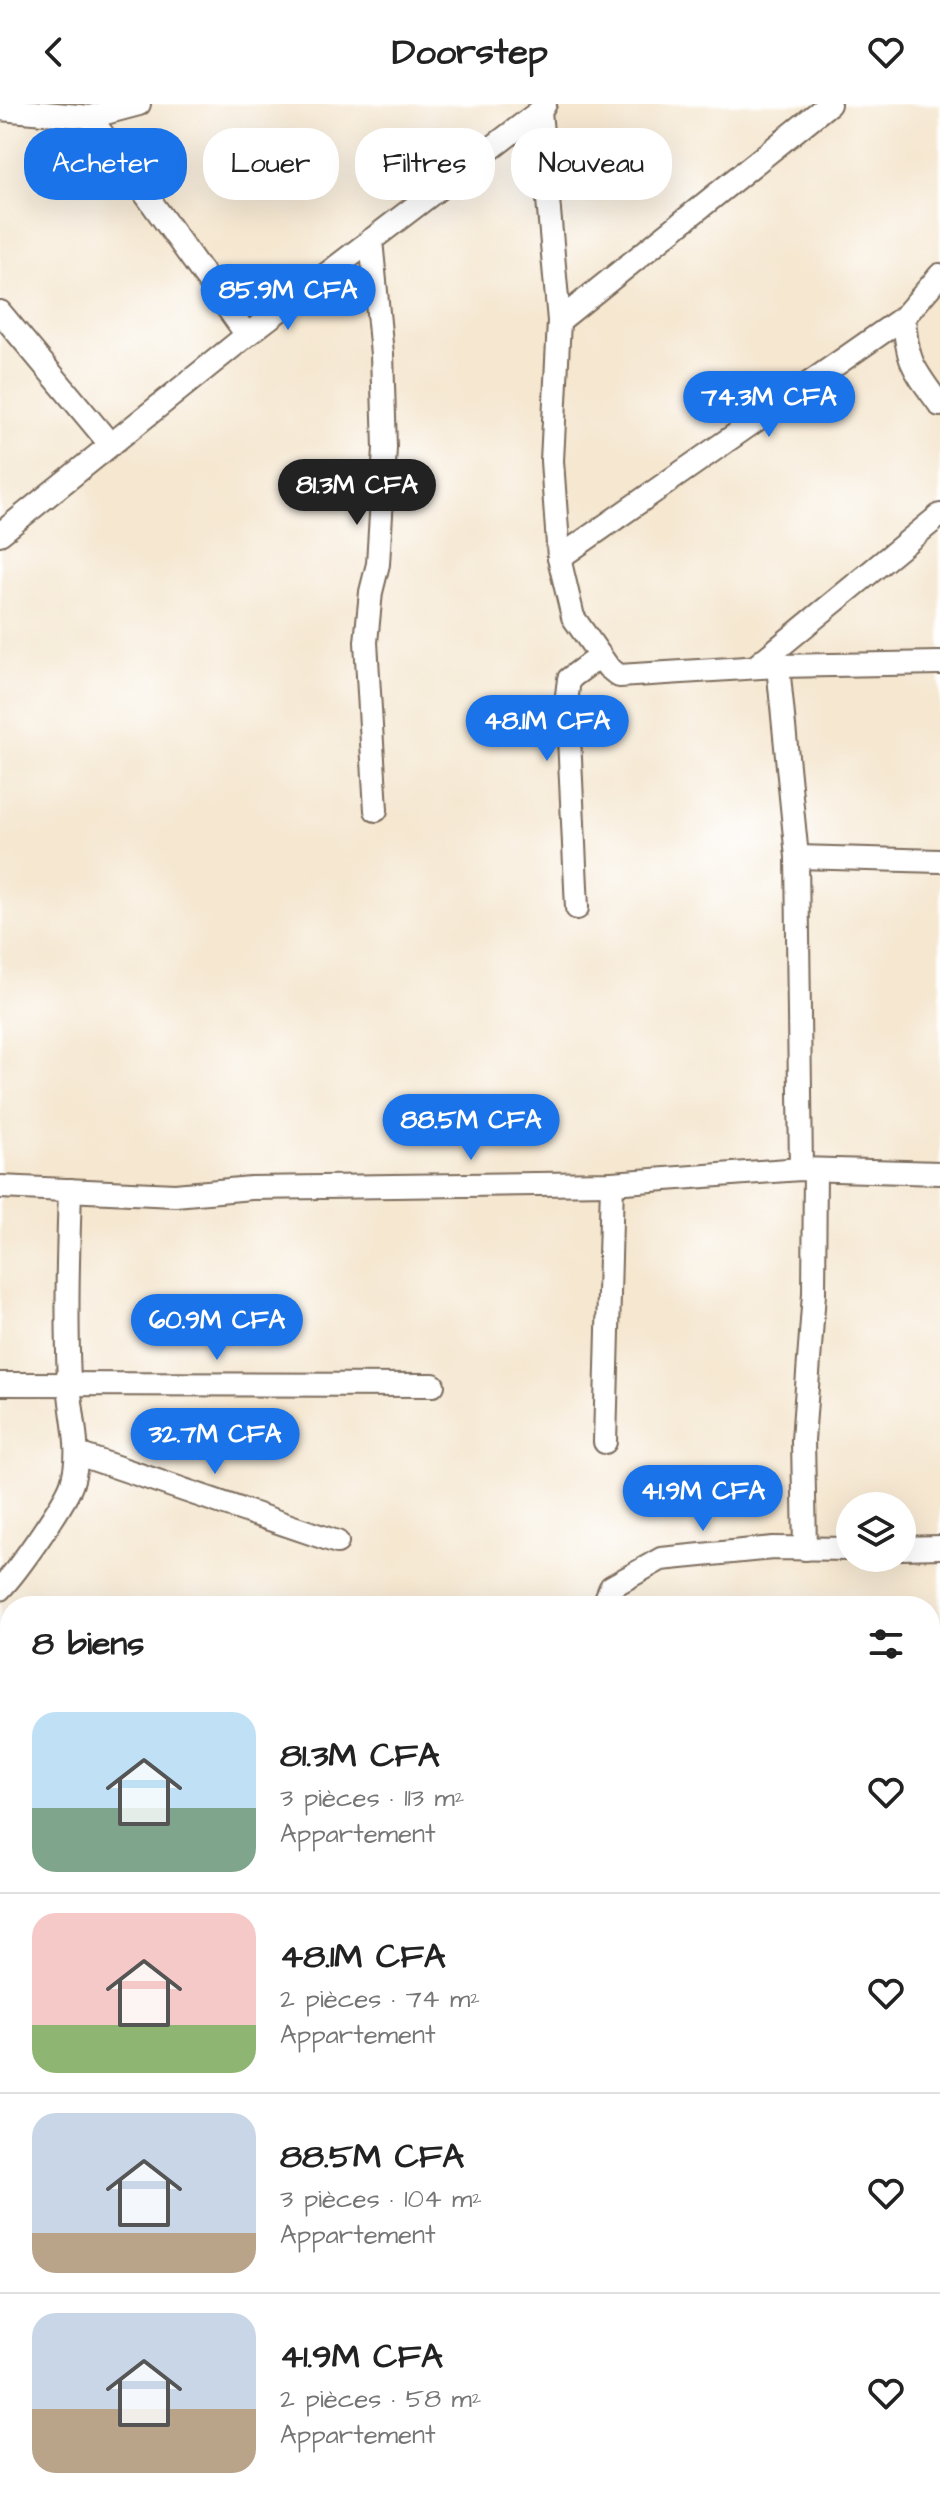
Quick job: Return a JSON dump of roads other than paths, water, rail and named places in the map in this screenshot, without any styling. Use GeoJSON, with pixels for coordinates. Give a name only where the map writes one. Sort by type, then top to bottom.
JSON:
{"type":"FeatureCollection","features":[{"type":"Feature","properties":{"kind":"street"},"geometry":{"type":"LineString","coordinates":[[0,109],[90,117],[139,104]]}},
{"type":"Feature","properties":{"kind":"street"},"geometry":{"type":"LineString","coordinates":[[559,321],[829,104]]}},
{"type":"Feature","properties":{"kind":"street"},"geometry":{"type":"LineString","coordinates":[[542,108],[559,321],[552,461],[559,558],[573,617],[600,656],[619,676],[778,666],[940,663]]}},
{"type":"Feature","properties":{"kind":"street"},"geometry":{"type":"LineString","coordinates":[[0,534],[9,518],[110,444],[542,108]]}},
{"type":"Feature","properties":{"kind":"street"},"geometry":{"type":"LineString","coordinates":[[90,117],[247,335]]}},
{"type":"Feature","properties":{"kind":"street"},"geometry":{"type":"LineString","coordinates":[[371,240],[382,354],[385,448],[378,564],[371,592],[366,642],[376,810]]}},
{"type":"Feature","properties":{"kind":"street"},"geometry":{"type":"LineString","coordinates":[[559,558],[904,317],[940,275]]}},
{"type":"Feature","properties":{"kind":"street"},"geometry":{"type":"LineString","coordinates":[[0,312],[110,444]]}},
{"type":"Feature","properties":{"kind":"street"},"geometry":{"type":"LineString","coordinates":[[904,317],[906,346],[912,366],[940,405]]}},
{"type":"Feature","properties":{"kind":"street"},"geometry":{"type":"LineString","coordinates":[[755,667],[940,515]]}},
{"type":"Feature","properties":{"kind":"street"},"geometry":{"type":"LineString","coordinates":[[577,908],[567,695],[569,679],[600,656]]}},
{"type":"Feature","properties":{"kind":"street"},"geometry":{"type":"LineString","coordinates":[[778,666],[797,857],[814,1294],[803,1440],[805,1549]]}},
{"type":"Feature","properties":{"kind":"street"},"geometry":{"type":"LineString","coordinates":[[797,857],[940,861]]}},
{"type":"Feature","properties":{"kind":"street"},"geometry":{"type":"LineString","coordinates":[[0,1187],[175,1195],[251,1188],[612,1183],[808,1170],[940,1173]]}},
{"type":"Feature","properties":{"kind":"street"},"geometry":{"type":"LineString","coordinates":[[605,1442],[612,1183]]}},
{"type":"Feature","properties":{"kind":"street"},"geometry":{"type":"LineString","coordinates":[[0,1589],[71,1486],[78,1454],[69,1385],[70,1190]]}},
{"type":"Feature","properties":{"kind":"street"},"geometry":{"type":"LineString","coordinates":[[0,1384],[433,1385]]}},
{"type":"Feature","properties":{"kind":"street"},"geometry":{"type":"LineString","coordinates":[[78,1454],[337,1542]]}},
{"type":"Feature","properties":{"kind":"street"},"geometry":{"type":"LineString","coordinates":[[916,1548],[940,1547]]}},
{"type":"Feature","properties":{"kind":"street"},"geometry":{"type":"LineString","coordinates":[[607,1596],[611,1587],[661,1559],[773,1548],[836,1549]]}}]}
